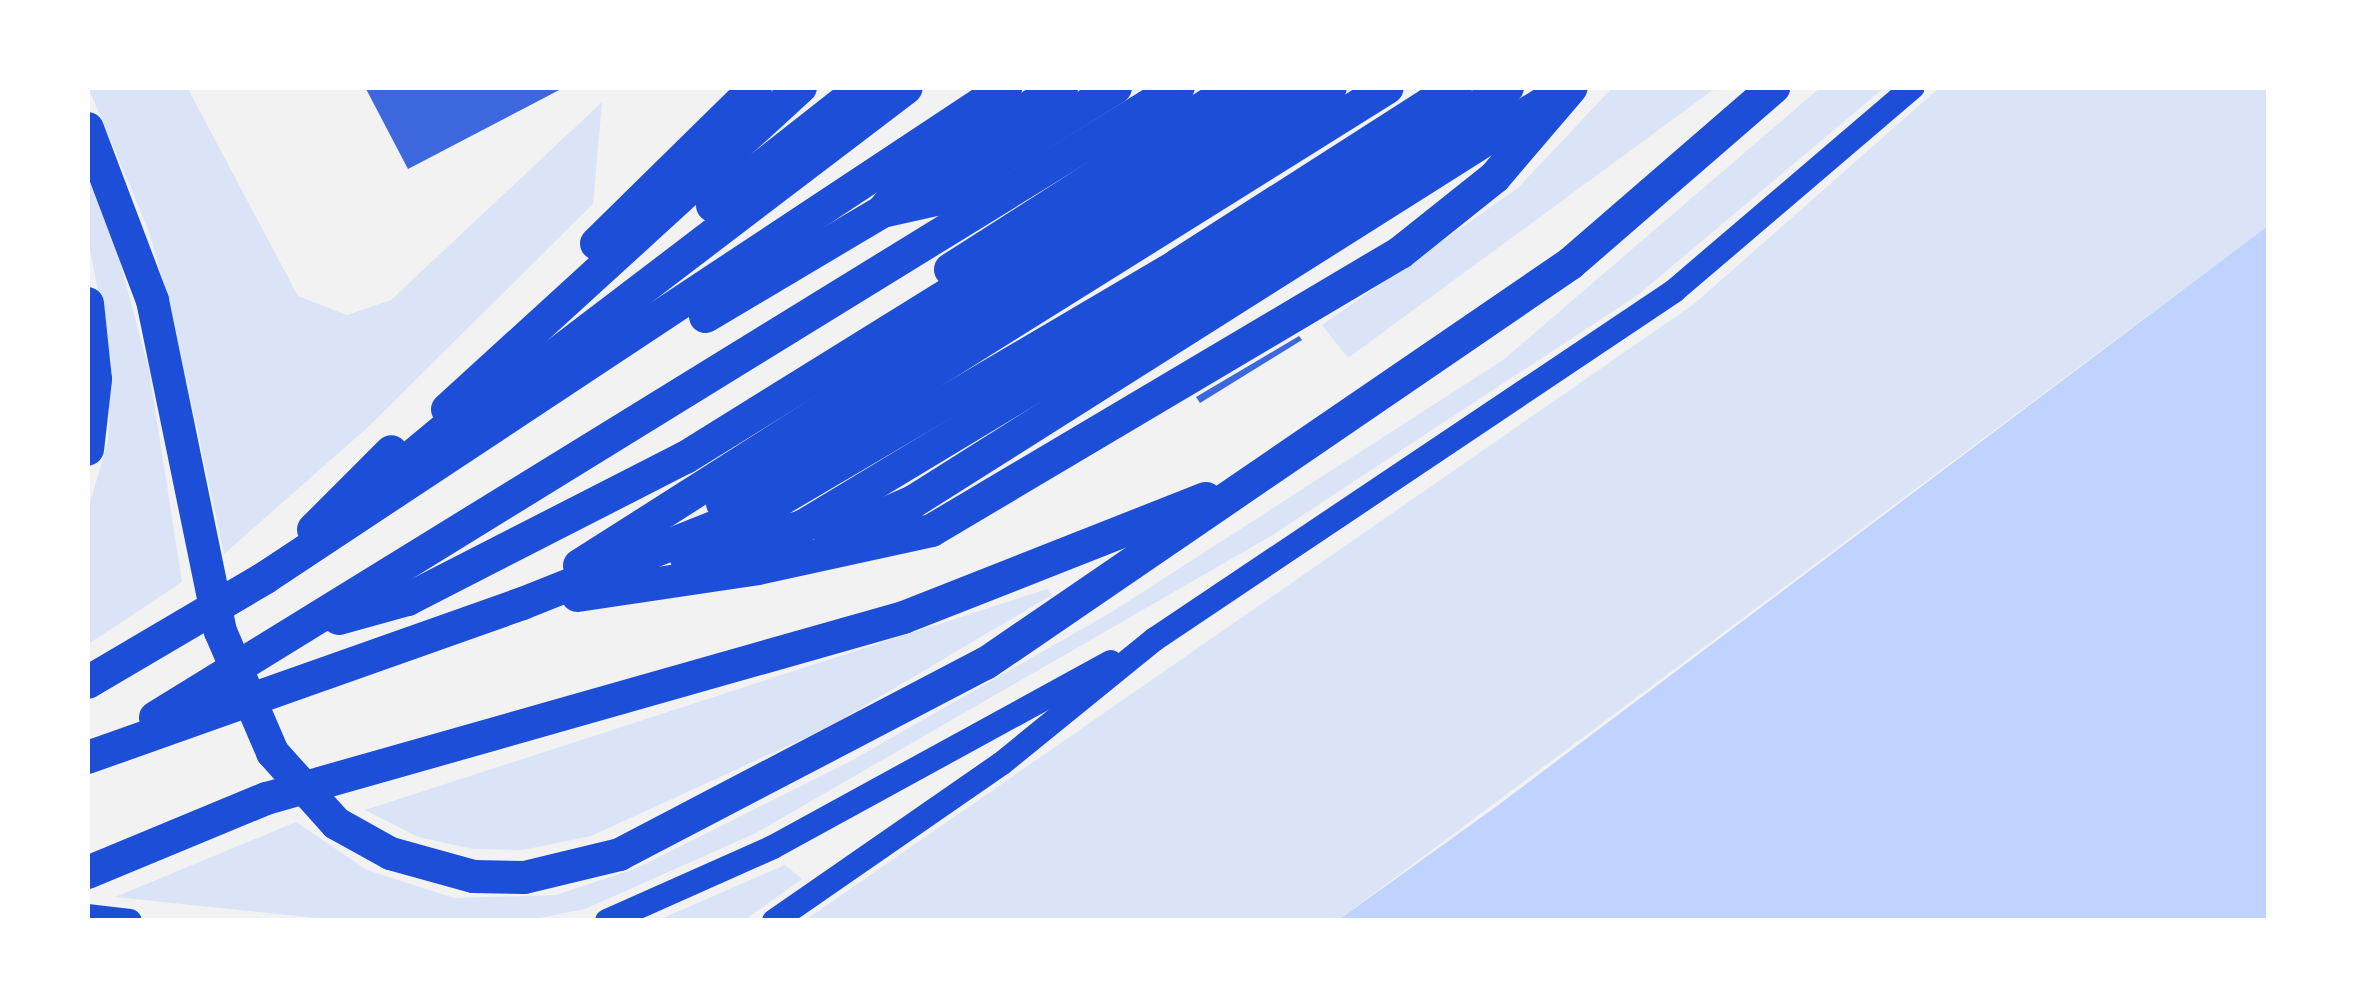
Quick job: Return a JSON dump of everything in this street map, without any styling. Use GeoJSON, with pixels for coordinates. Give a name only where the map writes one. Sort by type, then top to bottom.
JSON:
{"type":"FeatureCollection","features":[{"type":"Feature","properties":{"kind":"highway"},"geometry":{"type":"LineString","coordinates":[[265,578],[755,87]]}},
{"type":"Feature","properties":{"kind":"highway"},"geometry":{"type":"LineString","coordinates":[[265,578],[800,87]]}},
{"type":"Feature","properties":{"kind":"highway"},"geometry":{"type":"LineString","coordinates":[[265,578],[862,87]]}},
{"type":"Feature","properties":{"kind":"highway"},"geometry":{"type":"LineString","coordinates":[[265,578],[906,87]]}},
{"type":"Feature","properties":{"kind":"highway"},"geometry":{"type":"LineString","coordinates":[[265,578],[962,87]]}},
{"type":"Feature","properties":{"kind":"highway"},"geometry":{"type":"LineString","coordinates":[[265,578],[1005,87]]}},
{"type":"Feature","properties":{"kind":"highway"},"geometry":{"type":"LineString","coordinates":[[881,211],[907,180],[1061,87]]}},
{"type":"Feature","properties":{"kind":"highway"},"geometry":{"type":"LineString","coordinates":[[87,682],[881,211],[934,199],[1115,87]]}},
{"type":"Feature","properties":{"kind":"highway"},"geometry":{"type":"LineString","coordinates":[[92,755],[1178,87]]}},
{"type":"Feature","properties":{"kind":"highway"},"geometry":{"type":"LineString","coordinates":[[744,421],[773,379],[1235,87]]}},
{"type":"Feature","properties":{"kind":"highway"},"geometry":{"type":"LineString","coordinates":[[301,628],[407,598],[557,527],[744,421],[1281,87]]}},
{"type":"Feature","properties":{"kind":"highway"},"geometry":{"type":"LineString","coordinates":[[522,603],[1330,87]]}},
{"type":"Feature","properties":{"kind":"highway"},"geometry":{"type":"LineString","coordinates":[[522,603],[758,484],[1387,87]]}},
{"type":"Feature","properties":{"kind":"highway"},"geometry":{"type":"LineString","coordinates":[[92,755],[522,603],[773,503],[1178,264],[1455,87]]}},
{"type":"Feature","properties":{"kind":"highway"},"geometry":{"type":"LineString","coordinates":[[522,603],[802,526],[1193,290],[1507,87]]}},
{"type":"Feature","properties":{"kind":"highway"},"geometry":{"type":"LineString","coordinates":[[522,603],[757,568],[931,530],[1000,495],[1400,251],[1494,176],[1569,87]]}},
{"type":"Feature","properties":{"kind":"highway"},"geometry":{"type":"LineString","coordinates":[[87,128],[152,300],[220,631],[272,752],[336,824],[390,853],[473,876],[524,877],[619,854],[985,663],[1309,447],[1570,263],[1773,87]]}},
{"type":"Feature","properties":{"kind":"highway"},"geometry":{"type":"LineString","coordinates":[[847,293],[941,274]]}},
{"type":"Feature","properties":{"kind":"highway"},"geometry":{"type":"LineString","coordinates":[[87,303],[95,379],[87,449]]}},
{"type":"Feature","properties":{"kind":"highway"},"geometry":{"type":"LineString","coordinates":[[87,872],[266,798],[903,616],[1144,525],[1309,447]]}},
{"type":"Feature","properties":{"kind":"main road"},"geometry":{"type":"LineString","coordinates":[[774,921],[1001,764],[1155,639],[1674,291],[1913,87]]}},
{"type":"Feature","properties":{"kind":"main road"},"geometry":{"type":"LineString","coordinates":[[607,921],[773,847],[1155,639]]}},
{"type":"Feature","properties":{"kind":"main road"},"geometry":{"type":"LineString","coordinates":[[87,916],[130,921]]}},
{"type":"Feature","properties":{"kind":"shaded area"},"geometry":{"type":"Polygon","coordinates":[[[88,87],[187,87],[298,296],[347,315],[391,300],[602,102],[593,204],[367,428],[224,554],[171,308],[148,229],[88,87]]]}},
{"type":"Feature","properties":{"kind":"shaded area"},"geometry":{"type":"Polygon","coordinates":[[[1613,87],[1717,87],[1348,358],[1322,325],[1518,188],[1613,87]]]}},
{"type":"Feature","properties":{"kind":"shaded area"},"geometry":{"type":"Polygon","coordinates":[[[1821,87],[1885,87],[1639,294],[1271,536],[754,834],[585,909],[525,921],[345,921],[115,897],[296,822],[367,870],[454,898],[556,895],[637,868],[849,762],[1110,613],[1503,360],[1821,87]]]}},
{"type":"Feature","properties":{"kind":"shaded area"},"geometry":{"type":"Polygon","coordinates":[[[1940,87],[2269,87],[2269,225],[1337,921],[804,921],[1694,304],[1940,87]]]}},
{"type":"Feature","properties":{"kind":"shaded area"},"geometry":{"type":"Polygon","coordinates":[[[87,176],[109,220],[149,370],[182,582],[87,645],[87,513],[108,441],[111,359],[87,234],[87,176]]]}},
{"type":"Feature","properties":{"kind":"shaded area"},"geometry":{"type":"Polygon","coordinates":[[[1047,589],[1052,595],[827,728],[591,836],[523,850],[473,849],[418,837],[365,810],[1047,589]]]}},
{"type":"Feature","properties":{"kind":"shaded area"},"geometry":{"type":"Polygon","coordinates":[[[785,865],[802,879],[743,921],[656,921],[785,865]]]}},
{"type":"Feature","properties":{"kind":"water"},"geometry":{"type":"Polygon","coordinates":[[[2269,225],[2269,921],[1337,921],[1497,806],[2269,225]]]}},
{"type":"Feature","properties":{"kind":"building"},"geometry":{"type":"Polygon","coordinates":[[[365,87],[565,87],[408,169],[365,87]]]}},
{"type":"Feature","properties":{"kind":"building"},"geometry":{"type":"Polygon","coordinates":[[[1299,336],[1302,340],[1200,403],[1196,397],[1299,336]]]}}]}
